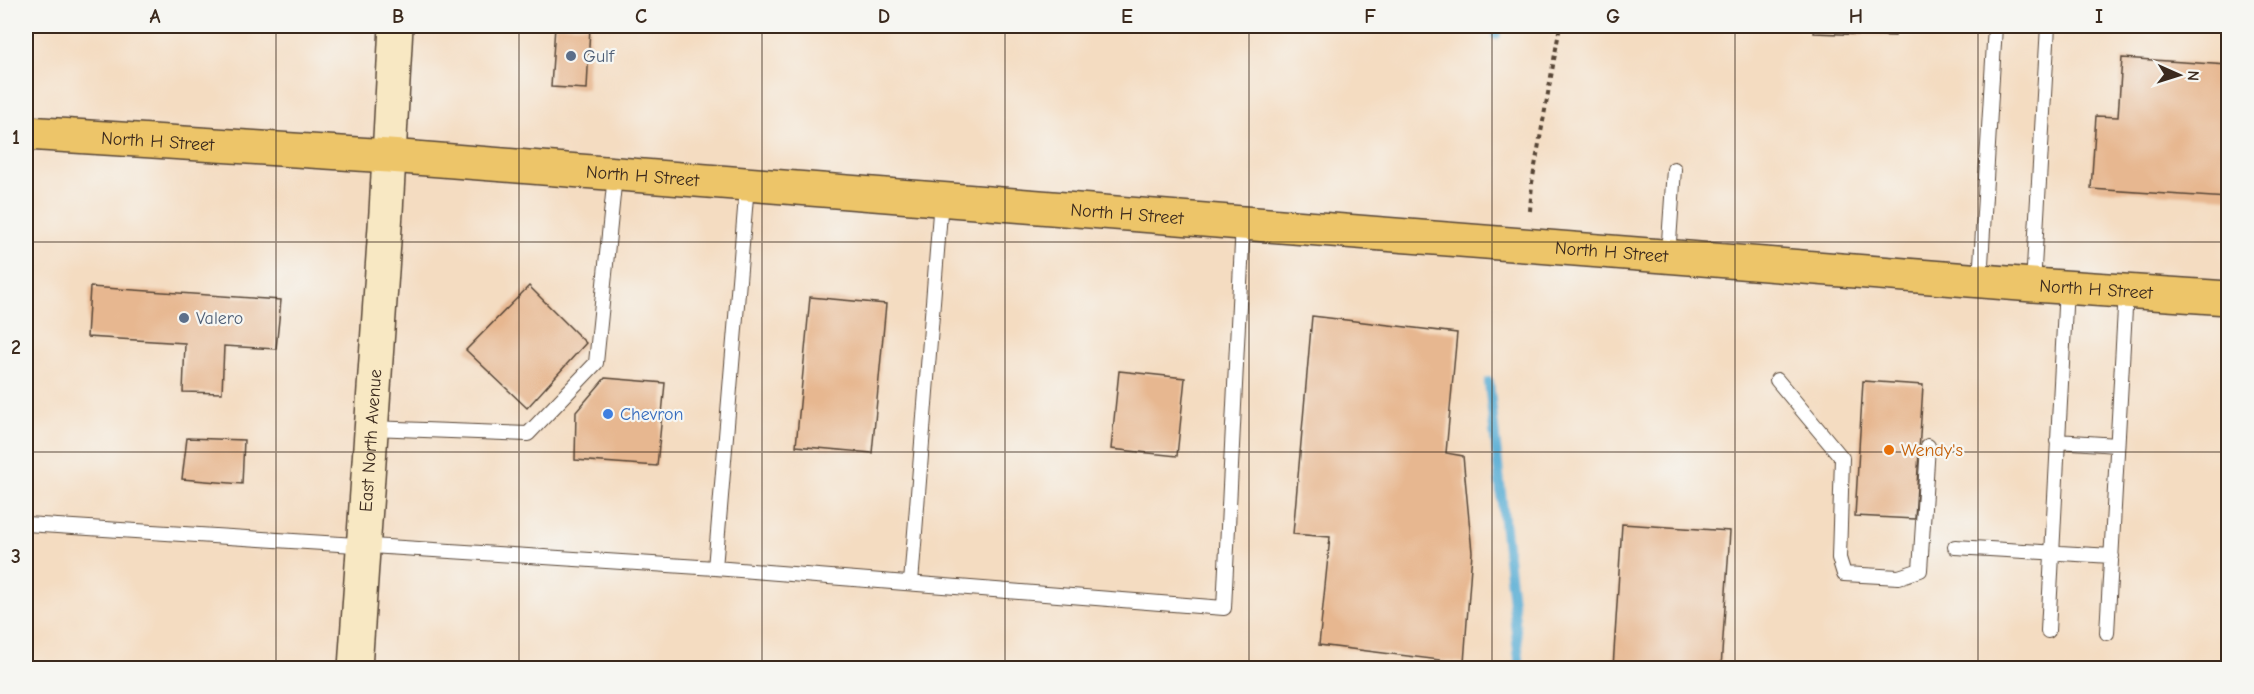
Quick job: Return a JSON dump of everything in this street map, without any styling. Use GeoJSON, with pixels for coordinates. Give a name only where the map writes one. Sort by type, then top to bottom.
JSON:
{"type":"FeatureCollection","features":[{"type":"Feature","properties":{"kind":"highway","name":"North H Street"},"geometry":{"type":"LineString","coordinates":[[26,133],[389,156],[2066,288],[2229,298]]}},
{"type":"Feature","properties":{"kind":"street","name":"East North Avenue"},"geometry":{"type":"LineString","coordinates":[[355,669],[386,212],[396,26]]}},
{"type":"Feature","properties":{"kind":"lane"},"geometry":{"type":"LineString","coordinates":[[1980,281],[1995,26]]}},
{"type":"Feature","properties":{"kind":"lane"},"geometry":{"type":"LineString","coordinates":[[2033,285],[2048,26]]}},
{"type":"Feature","properties":{"kind":"lane"},"geometry":{"type":"LineString","coordinates":[[1668,256],[1674,169]]}},
{"type":"Feature","properties":{"kind":"lane"},"geometry":{"type":"LineString","coordinates":[[371,428],[528,434],[596,363],[615,175]]}},
{"type":"Feature","properties":{"kind":"lane"},"geometry":{"type":"LineString","coordinates":[[715,568],[747,185]]}},
{"type":"Feature","properties":{"kind":"lane"},"geometry":{"type":"LineString","coordinates":[[910,583],[941,200]]}},
{"type":"Feature","properties":{"kind":"lane"},"geometry":{"type":"LineString","coordinates":[[26,524],[715,568],[1224,608],[1243,223]]}},
{"type":"Feature","properties":{"kind":"lane"},"geometry":{"type":"LineString","coordinates":[[2048,631],[2066,288]]}},
{"type":"Feature","properties":{"kind":"lane"},"geometry":{"type":"LineString","coordinates":[[2107,633],[2126,291]]}},
{"type":"Feature","properties":{"kind":"lane"},"geometry":{"type":"LineString","coordinates":[[1777,380],[1842,458],[1839,558],[1844,574],[1899,577],[1920,570],[1928,446]]}},
{"type":"Feature","properties":{"kind":"lane"},"geometry":{"type":"LineString","coordinates":[[2057,441],[2117,445]]}},
{"type":"Feature","properties":{"kind":"lane"},"geometry":{"type":"LineString","coordinates":[[1955,547],[2112,556]]}},
{"type":"Feature","properties":{"kind":"path"},"geometry":{"type":"LineString","coordinates":[[1532,183],[1560,26]]}},
{"type":"Feature","properties":{"kind":"building","name":"Gulf"},"geometry":{"type":"Polygon","coordinates":[[[555,26],[590,26],[587,89],[551,87],[555,26]]]}},
{"type":"Feature","properties":{"kind":"building"},"geometry":{"type":"Polygon","coordinates":[[[1814,26],[1895,26],[1895,36],[1814,33],[1814,26]]]}},
{"type":"Feature","properties":{"kind":"building"},"geometry":{"type":"Polygon","coordinates":[[[2122,58],[2228,65],[2228,198],[2091,189],[2096,116],[2118,117],[2122,58]]]}},
{"type":"Feature","properties":{"kind":"building"},"geometry":{"type":"Polygon","coordinates":[[[529,286],[586,343],[527,408],[466,350],[529,286]]]}},
{"type":"Feature","properties":{"kind":"building","name":"Valero"},"geometry":{"type":"Polygon","coordinates":[[[90,287],[281,300],[276,349],[224,346],[222,393],[183,392],[185,343],[87,337],[90,287]]]}},
{"type":"Feature","properties":{"kind":"building"},"geometry":{"type":"Polygon","coordinates":[[[810,297],[886,304],[872,453],[796,446],[810,297]]]}},
{"type":"Feature","properties":{"kind":"building"},"geometry":{"type":"Polygon","coordinates":[[[1312,316],[1457,333],[1446,453],[1463,456],[1472,552],[1464,663],[1319,645],[1330,537],[1293,534],[1312,316]]]}},
{"type":"Feature","properties":{"kind":"building"},"geometry":{"type":"Polygon","coordinates":[[[1119,371],[1185,378],[1177,456],[1111,449],[1119,371]]]}},
{"type":"Feature","properties":{"kind":"building"},"geometry":{"type":"Polygon","coordinates":[[[605,378],[665,383],[657,466],[575,460],[576,412],[605,378]]]}},
{"type":"Feature","properties":{"kind":"building","name":"Wendy's"},"geometry":{"type":"Polygon","coordinates":[[[1863,381],[1923,385],[1915,519],[1855,516],[1863,381]]]}},
{"type":"Feature","properties":{"kind":"building"},"geometry":{"type":"Polygon","coordinates":[[[187,438],[244,440],[242,484],[182,479],[187,438]]]}},
{"type":"Feature","properties":{"kind":"building"},"geometry":{"type":"Polygon","coordinates":[[[1622,524],[1730,531],[1721,668],[1613,668],[1622,524]]]}},
{"type":"Feature","properties":{"kind":"waterway"},"geometry":{"type":"LineString","coordinates":[[1496,35],[1497,26]]}},
{"type":"Feature","properties":{"kind":"waterway"},"geometry":{"type":"LineString","coordinates":[[1489,382],[1520,668]]}},
{"type":"Feature","properties":{"kind":"place","name":"Gulf"},"geometry":{"type":"Point","coordinates":[571,56]}},
{"type":"Feature","properties":{"kind":"place","name":"Valero"},"geometry":{"type":"Point","coordinates":[184,318]}},
{"type":"Feature","properties":{"kind":"place","name":"Chevron"},"geometry":{"type":"Point","coordinates":[608,414]}},
{"type":"Feature","properties":{"kind":"place","name":"Wendy's"},"geometry":{"type":"Point","coordinates":[1889,450]}}]}
